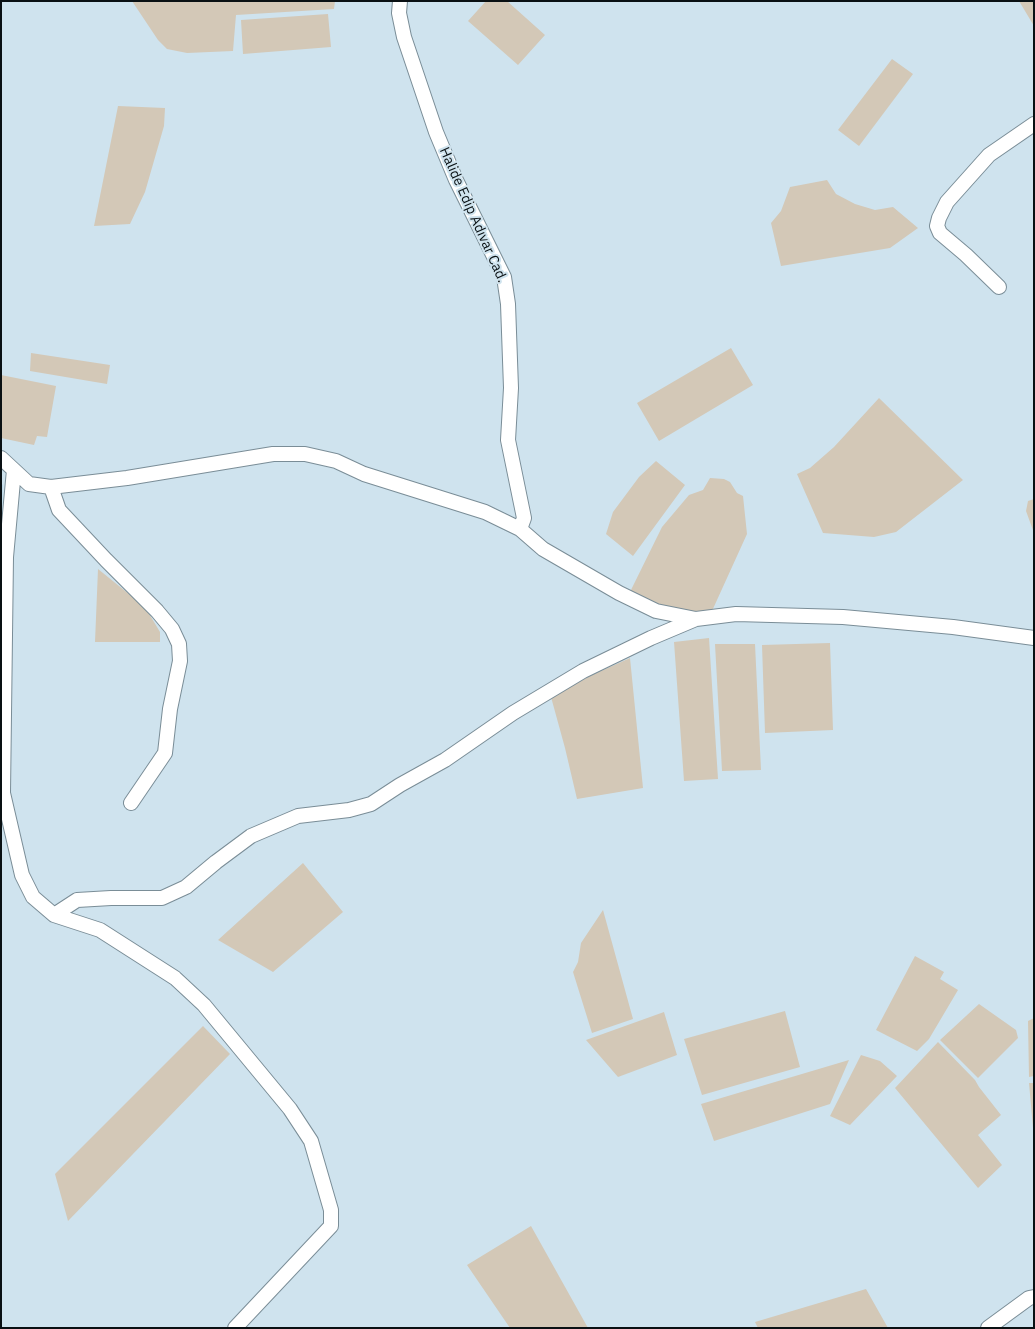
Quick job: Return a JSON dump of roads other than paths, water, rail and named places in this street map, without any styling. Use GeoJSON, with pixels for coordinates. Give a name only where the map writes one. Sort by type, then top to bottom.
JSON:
{"type":"FeatureCollection","features":[{"type":"Feature","properties":{"kind":"street","name":"Halide Edip Adıvar Cad."},"geometry":{"type":"LineString","coordinates":[[400,1],[399,13],[404,38],[436,132],[456,180],[504,277],[508,304],[511,388],[508,440],[524,518],[520,529]]}},
{"type":"Feature","properties":{"kind":"street"},"geometry":{"type":"LineString","coordinates":[[999,287],[966,255],[940,233],[937,226],[939,218],[947,202],[989,155],[1034,124]]}},
{"type":"Feature","properties":{"kind":"street"},"geometry":{"type":"LineString","coordinates":[[1,458],[29,484],[51,487],[128,478],[273,454],[305,454],[336,461],[364,474],[485,512],[520,529],[543,549],[619,593],[656,611],[696,619]]}},
{"type":"Feature","properties":{"kind":"street"},"geometry":{"type":"LineString","coordinates":[[14,470],[6,558],[3,684],[4,794],[22,875],[33,897],[54,915],[100,930],[175,978],[204,1005],[290,1109],[311,1141],[331,1210],[331,1226],[235,1328]]}},
{"type":"Feature","properties":{"kind":"street"},"geometry":{"type":"LineString","coordinates":[[51,487],[59,510],[157,611],[172,629],[179,644],[180,661],[170,709],[165,753],[131,803]]}},
{"type":"Feature","properties":{"kind":"street"},"geometry":{"type":"LineString","coordinates":[[54,915],[77,900],[162,898],[186,887],[251,836],[298,816],[349,810],[371,804],[400,785],[445,760],[513,713],[583,671],[651,638],[696,619],[736,614],[843,617],[953,627],[1034,638]]}},
{"type":"Feature","properties":{"kind":"street"},"geometry":{"type":"LineString","coordinates":[[988,1328],[1029,1298],[1034,1297]]}}]}
